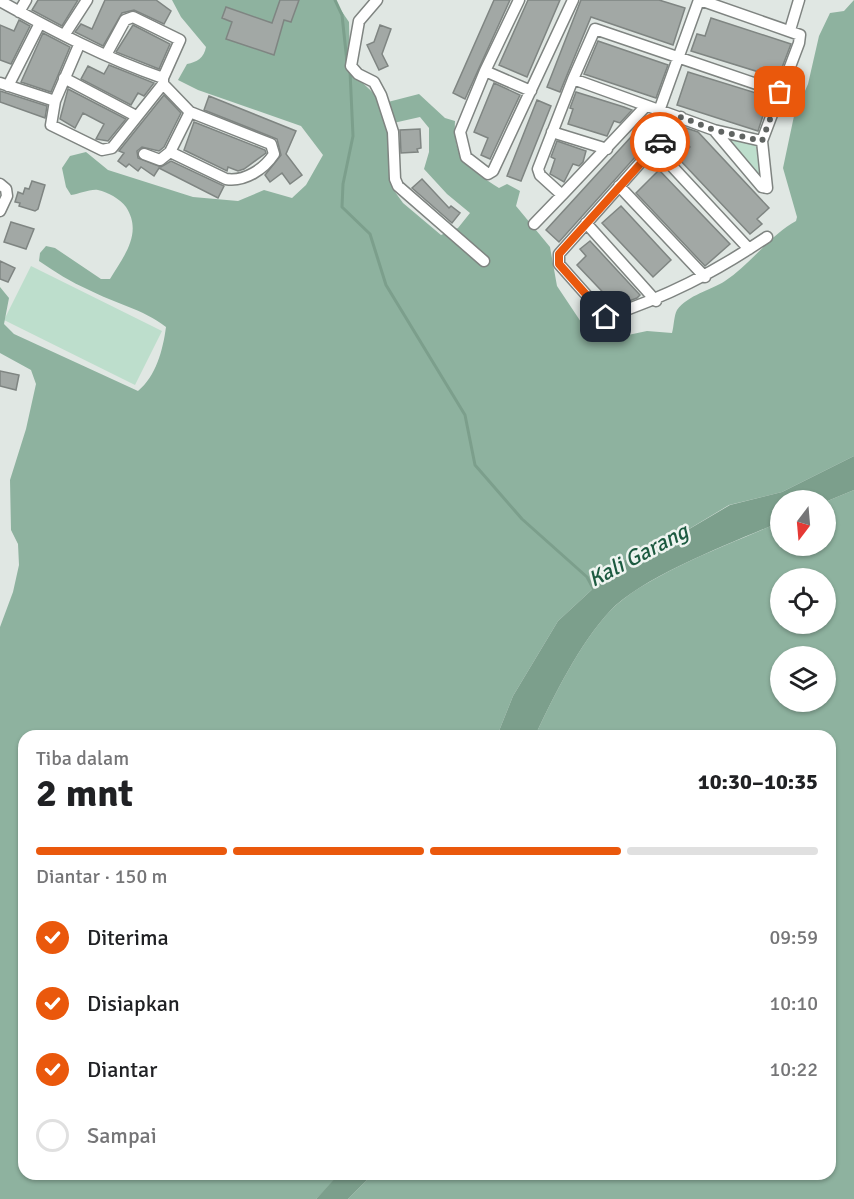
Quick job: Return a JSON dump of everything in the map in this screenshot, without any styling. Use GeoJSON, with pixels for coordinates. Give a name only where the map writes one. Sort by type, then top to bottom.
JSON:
{"type":"FeatureCollection","features":[{"type":"Feature","properties":{"kind":"street"},"geometry":{"type":"LineString","coordinates":[[19,12],[26,0]]}},
{"type":"Feature","properties":{"kind":"street"},"geometry":{"type":"LineString","coordinates":[[65,34],[87,0]]}},
{"type":"Feature","properties":{"kind":"street"},"geometry":{"type":"LineString","coordinates":[[377,0],[359,21],[351,66],[358,74],[374,82],[381,95],[393,132],[395,179],[410,197],[484,261]]}},
{"type":"Feature","properties":{"kind":"street"},"geometry":{"type":"LineString","coordinates":[[519,0],[485,71],[460,132],[466,157],[488,174],[494,171],[573,0]]}},
{"type":"Feature","properties":{"kind":"street"},"geometry":{"type":"LineString","coordinates":[[659,111],[699,0],[798,33],[800,39],[762,141],[767,188],[762,187],[714,130]]}},
{"type":"Feature","properties":{"kind":"street"},"geometry":{"type":"LineString","coordinates":[[790,30],[799,0]]}},
{"type":"Feature","properties":{"kind":"street"},"geometry":{"type":"LineString","coordinates":[[0,3],[39,25],[65,34],[79,45],[163,81],[190,112],[260,138],[271,144],[274,154],[263,168],[233,180],[226,179],[170,152]]}},
{"type":"Feature","properties":{"kind":"street"},"geometry":{"type":"LineString","coordinates":[[79,45],[55,101],[51,125],[108,151],[163,81],[180,40],[160,28],[134,17],[128,17],[106,55]]}},
{"type":"Feature","properties":{"kind":"street"},"geometry":{"type":"LineString","coordinates":[[39,25],[4,84],[55,101]]}},
{"type":"Feature","properties":{"kind":"street"},"geometry":{"type":"LineString","coordinates":[[562,195],[539,172],[552,132],[595,29],[780,92]]}},
{"type":"Feature","properties":{"kind":"street"},"geometry":{"type":"LineString","coordinates":[[485,71],[531,91]]}},
{"type":"Feature","properties":{"kind":"street"},"geometry":{"type":"LineString","coordinates":[[64,78],[136,116]]}},
{"type":"Feature","properties":{"kind":"street"},"geometry":{"type":"LineString","coordinates":[[573,79],[645,107],[681,117],[714,130],[762,141]]}},
{"type":"Feature","properties":{"kind":"street"},"geometry":{"type":"LineString","coordinates":[[534,224],[607,150],[645,107]]}},
{"type":"Feature","properties":{"kind":"street"},"geometry":{"type":"LineString","coordinates":[[144,153],[160,160],[170,152],[190,112]]}},
{"type":"Feature","properties":{"kind":"street"},"geometry":{"type":"LineString","coordinates":[[681,117],[559,254],[559,264],[606,317],[656,301],[705,277],[767,237]]}},
{"type":"Feature","properties":{"kind":"street"},"geometry":{"type":"LineString","coordinates":[[552,132],[607,150]]}},
{"type":"Feature","properties":{"kind":"street"},"geometry":{"type":"LineString","coordinates":[[655,148],[748,249]]}},
{"type":"Feature","properties":{"kind":"street"},"geometry":{"type":"LineString","coordinates":[[0,184],[6,189],[7,196],[0,211]]}},
{"type":"Feature","properties":{"kind":"street"},"geometry":{"type":"LineString","coordinates":[[619,186],[705,277]]}},
{"type":"Feature","properties":{"kind":"street"},"geometry":{"type":"LineString","coordinates":[[586,223],[656,301]]}},
{"type":"Feature","properties":{"kind":"shaded area"},"geometry":{"type":"Polygon","coordinates":[[[172,0],[334,0],[349,22],[350,71],[384,103],[419,94],[445,118],[455,121],[455,135],[460,155],[471,169],[499,188],[507,184],[520,191],[516,206],[550,247],[557,286],[581,322],[594,328],[626,330],[628,335],[647,331],[672,333],[676,312],[682,305],[725,281],[777,234],[796,221],[797,217],[783,168],[794,116],[808,84],[819,36],[830,13],[844,11],[854,0],[854,456],[786,490],[770,490],[770,495],[729,505],[674,538],[623,561],[558,621],[513,696],[499,730],[18,730],[18,1180],[334,1180],[316,1199],[0,1199],[0,627],[13,592],[19,565],[18,544],[11,530],[10,480],[26,429],[36,384],[31,370],[0,353],[0,287],[9,298],[4,324],[14,334],[138,391],[144,385],[158,362],[166,327],[148,315],[76,284],[39,261],[40,253],[46,246],[55,248],[101,279],[110,279],[130,244],[133,226],[131,217],[120,201],[98,190],[71,195],[66,187],[62,168],[70,156],[86,152],[108,170],[193,197],[238,201],[264,190],[292,198],[306,185],[323,155],[301,126],[198,90],[178,80],[187,64],[200,59],[206,47],[181,17],[172,0]],[[420,117],[389,124],[393,189],[403,203],[441,235],[458,228],[470,213],[447,194],[424,169],[429,152],[429,128],[420,117]]]}},
{"type":"Feature","properties":{"kind":"shaded area"},"geometry":{"type":"Polygon","coordinates":[[[726,137],[756,146],[760,180],[726,137]]]}},
{"type":"Feature","properties":{"kind":"shaded area"},"geometry":{"type":"Polygon","coordinates":[[[31,266],[162,331],[135,385],[4,320],[31,266]]]}},
{"type":"Feature","properties":{"kind":"shaded area"},"geometry":{"type":"Polygon","coordinates":[[[854,490],[854,1199],[348,1199],[367,1180],[836,1180],[836,730],[538,730],[578,654],[610,611],[644,585],[690,561],[770,526],[770,556],[836,556],[836,497],[854,490]]]}},
{"type":"Feature","properties":{"kind":"water"},"geometry":{"type":"Polygon","coordinates":[[[854,456],[854,490],[836,497],[836,490],[786,490],[854,456]]]}},
{"type":"Feature","properties":{"kind":"water","name":"Kali Garang"},"geometry":{"type":"Polygon","coordinates":[[[770,495],[770,526],[690,561],[644,585],[625,598],[599,624],[578,654],[538,730],[499,730],[513,696],[558,621],[623,561],[674,538],[730,505],[770,495]]]}},
{"type":"Feature","properties":{"kind":"water"},"geometry":{"type":"Polygon","coordinates":[[[333,1180],[367,1180],[348,1199],[316,1199],[333,1180]]]}},
{"type":"Feature","properties":{"kind":"building"},"geometry":{"type":"Polygon","coordinates":[[[38,0],[78,0],[62,26],[32,10],[38,0]]]}},
{"type":"Feature","properties":{"kind":"building"},"geometry":{"type":"Polygon","coordinates":[[[105,0],[156,0],[171,11],[164,24],[134,10],[122,13],[103,46],[75,32],[81,24],[92,29],[105,0]]]}},
{"type":"Feature","properties":{"kind":"building"},"geometry":{"type":"Polygon","coordinates":[[[280,0],[299,0],[291,22],[284,20],[274,55],[226,39],[232,22],[222,18],[226,7],[272,23],[280,0]]]}},
{"type":"Feature","properties":{"kind":"building"},"geometry":{"type":"Polygon","coordinates":[[[494,0],[510,0],[465,99],[453,93],[494,0]]]}},
{"type":"Feature","properties":{"kind":"building"},"geometry":{"type":"Polygon","coordinates":[[[528,0],[560,0],[527,77],[499,65],[528,0]]]}},
{"type":"Feature","properties":{"kind":"building"},"geometry":{"type":"Polygon","coordinates":[[[581,0],[659,0],[685,8],[673,45],[591,17],[560,92],[547,87],[581,0]]]}},
{"type":"Feature","properties":{"kind":"building"},"geometry":{"type":"Polygon","coordinates":[[[711,18],[791,44],[778,78],[691,51],[697,34],[705,36],[711,18]]]}},
{"type":"Feature","properties":{"kind":"building"},"geometry":{"type":"Polygon","coordinates":[[[19,20],[30,26],[11,64],[0,60],[0,25],[14,31],[19,20]]]}},
{"type":"Feature","properties":{"kind":"building"},"geometry":{"type":"Polygon","coordinates":[[[133,25],[170,44],[159,69],[116,52],[133,25]]]}},
{"type":"Feature","properties":{"kind":"building"},"geometry":{"type":"Polygon","coordinates":[[[380,25],[391,29],[382,54],[388,66],[379,70],[367,45],[374,42],[380,25]]]}},
{"type":"Feature","properties":{"kind":"building"},"geometry":{"type":"Polygon","coordinates":[[[43,33],[70,47],[51,92],[21,82],[43,33]]]}},
{"type":"Feature","properties":{"kind":"building"},"geometry":{"type":"Polygon","coordinates":[[[598,41],[668,65],[656,98],[584,74],[598,41]]]}},
{"type":"Feature","properties":{"kind":"building"},"geometry":{"type":"Polygon","coordinates":[[[109,65],[154,83],[144,96],[138,93],[131,105],[81,79],[88,66],[104,74],[109,65]]]}},
{"type":"Feature","properties":{"kind":"building"},"geometry":{"type":"Polygon","coordinates":[[[688,72],[769,97],[758,131],[677,105],[688,72]]]}},
{"type":"Feature","properties":{"kind":"building"},"geometry":{"type":"Polygon","coordinates":[[[494,83],[520,95],[490,159],[481,155],[488,138],[474,132],[494,83]]]}},
{"type":"Feature","properties":{"kind":"building"},"geometry":{"type":"Polygon","coordinates":[[[68,89],[126,119],[108,141],[96,139],[104,124],[83,113],[75,128],[60,119],[68,89]]]}},
{"type":"Feature","properties":{"kind":"building"},"geometry":{"type":"Polygon","coordinates":[[[0,91],[47,106],[45,118],[0,102],[0,91]]]}},
{"type":"Feature","properties":{"kind":"building"},"geometry":{"type":"Polygon","coordinates":[[[576,92],[632,110],[620,123],[614,121],[607,136],[568,124],[573,109],[570,108],[576,92]]]}},
{"type":"Feature","properties":{"kind":"building"},"geometry":{"type":"Polygon","coordinates":[[[164,95],[181,113],[164,147],[159,151],[142,147],[137,151],[138,158],[161,167],[171,161],[224,186],[218,198],[159,168],[154,176],[141,167],[138,171],[129,164],[126,167],[118,161],[124,153],[119,151],[164,95]]]}},
{"type":"Feature","properties":{"kind":"building"},"geometry":{"type":"Polygon","coordinates":[[[209,96],[296,131],[286,154],[302,175],[290,184],[282,173],[270,182],[265,175],[281,155],[277,139],[204,110],[209,96]]]}},
{"type":"Feature","properties":{"kind":"building"},"geometry":{"type":"Polygon","coordinates":[[[537,100],[551,106],[521,181],[507,176],[537,100]]]}},
{"type":"Feature","properties":{"kind":"building"},"geometry":{"type":"Polygon","coordinates":[[[651,115],[663,126],[559,242],[546,230],[651,115]]]}},
{"type":"Feature","properties":{"kind":"building"},"geometry":{"type":"Polygon","coordinates":[[[194,122],[265,150],[266,153],[244,169],[238,171],[228,167],[227,171],[184,150],[194,122]]]}},
{"type":"Feature","properties":{"kind":"building"},"geometry":{"type":"Polygon","coordinates":[[[686,128],[698,132],[769,208],[757,219],[762,224],[750,234],[678,158],[690,147],[678,134],[686,128]]]}},
{"type":"Feature","properties":{"kind":"building"},"geometry":{"type":"Polygon","coordinates":[[[420,129],[421,148],[417,149],[418,152],[401,153],[400,130],[420,129]]]}},
{"type":"Feature","properties":{"kind":"building"},"geometry":{"type":"Polygon","coordinates":[[[557,141],[586,151],[583,162],[579,166],[573,164],[564,182],[550,174],[555,159],[551,157],[557,141]]]}},
{"type":"Feature","properties":{"kind":"building"},"geometry":{"type":"Polygon","coordinates":[[[659,170],[730,244],[705,266],[636,193],[659,170]]]}},
{"type":"Feature","properties":{"kind":"building"},"geometry":{"type":"Polygon","coordinates":[[[422,179],[449,208],[451,206],[460,213],[452,223],[412,188],[422,179]]]}},
{"type":"Feature","properties":{"kind":"building"},"geometry":{"type":"Polygon","coordinates":[[[32,181],[45,185],[38,209],[35,211],[19,206],[20,203],[15,202],[18,192],[23,194],[25,188],[29,189],[32,181]]]}},
{"type":"Feature","properties":{"kind":"building"},"geometry":{"type":"Polygon","coordinates":[[[621,206],[671,260],[653,277],[602,223],[621,206]]]}},
{"type":"Feature","properties":{"kind":"building"},"geometry":{"type":"Polygon","coordinates":[[[11,222],[34,229],[26,249],[4,242],[11,222]]]}},
{"type":"Feature","properties":{"kind":"building"},"geometry":{"type":"Polygon","coordinates":[[[590,241],[640,295],[637,298],[629,301],[626,297],[616,306],[577,265],[586,256],[580,249],[590,241]]]}},
{"type":"Feature","properties":{"kind":"building"},"geometry":{"type":"Polygon","coordinates":[[[0,261],[15,268],[8,282],[0,279],[0,261]]]}},
{"type":"Feature","properties":{"kind":"building"},"geometry":{"type":"Polygon","coordinates":[[[0,371],[19,375],[16,390],[0,386],[0,371]]]}},
{"type":"Feature","properties":{"kind":"waterway"},"geometry":{"type":"LineString","coordinates":[[335,0],[342,15],[347,62]]}},
{"type":"Feature","properties":{"kind":"waterway","name":"Kali Garang"},"geometry":{"type":"LineString","coordinates":[[350,71],[353,136],[343,184],[342,207],[370,234],[386,285],[465,415],[475,465],[522,519],[587,577],[594,590]]}},
{"type":"Feature","properties":{"kind":"way so far"},"geometry":{"type":"LineString","coordinates":[[660,142],[681,117],[714,130],[762,141],[780,92]]}},
{"type":"Feature","properties":{"kind":"route"},"geometry":{"type":"LineString","coordinates":[[606,317],[559,264],[559,254],[660,142]]}}]}
